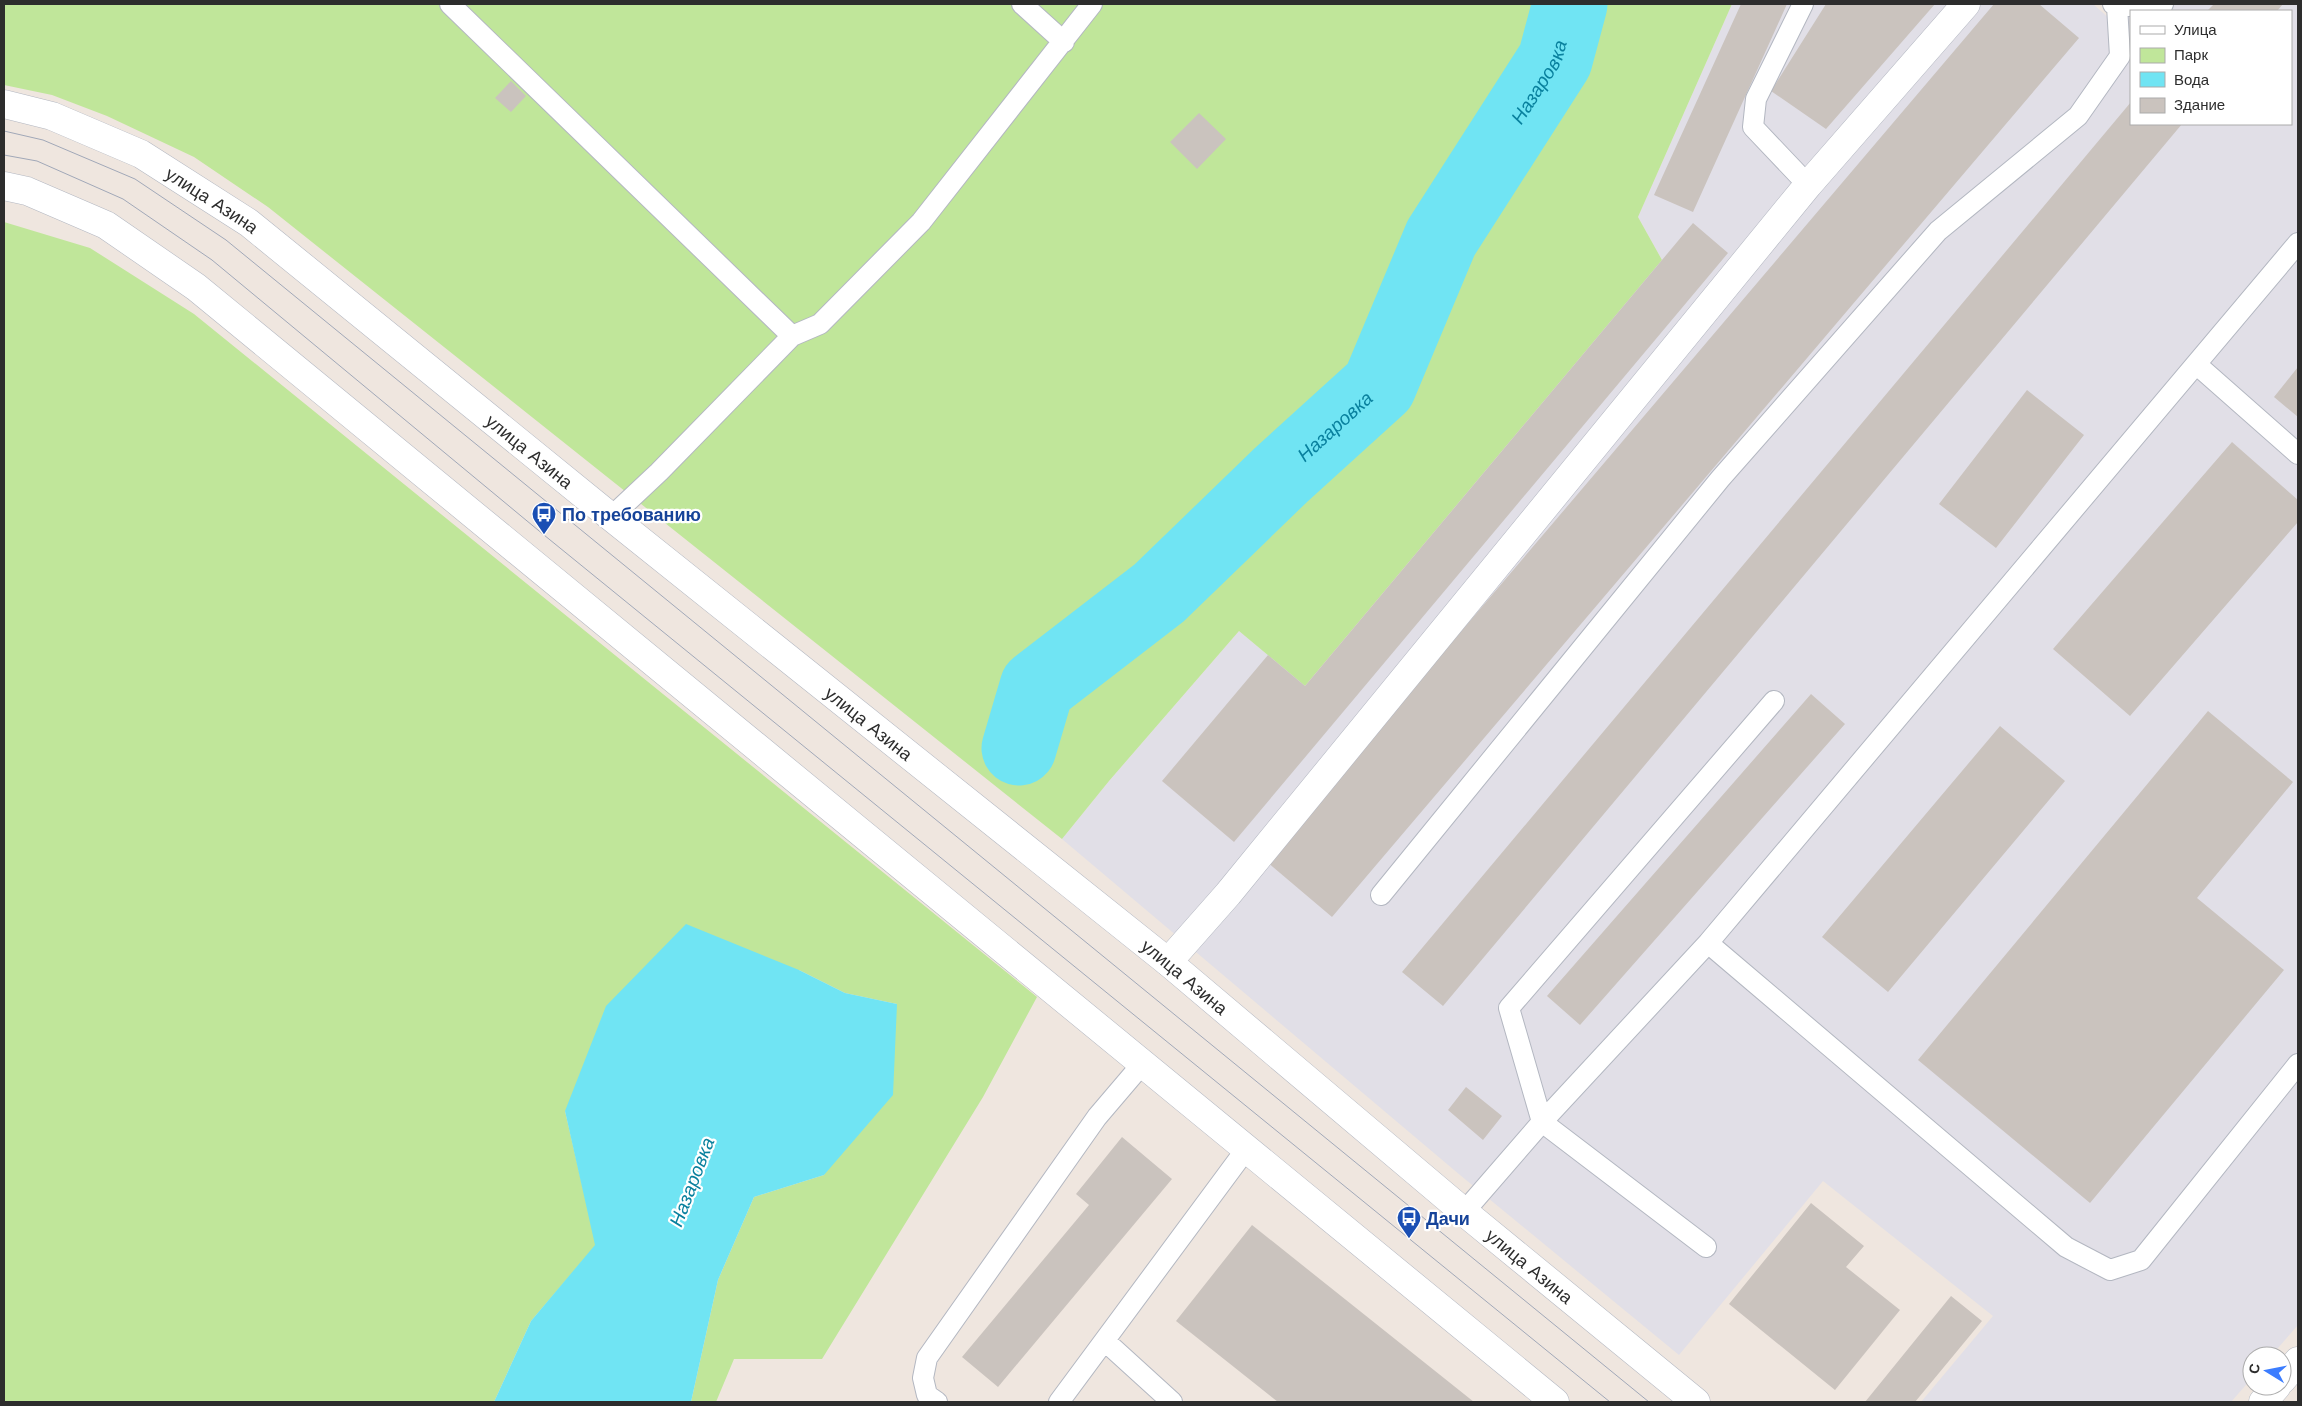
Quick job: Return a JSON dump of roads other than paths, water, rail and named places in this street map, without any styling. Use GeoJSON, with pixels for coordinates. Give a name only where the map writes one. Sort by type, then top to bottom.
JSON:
{"type":"FeatureCollection","features":[{"type":"Feature","properties":{"kind":"street"},"geometry":{"type":"LineString","coordinates":[[1168,962],[1228,894],[1808,185],[1966,4]]}},
{"type":"Feature","properties":{"kind":"street","name":"улица Азина"},"geometry":{"type":"LineString","coordinates":[[4,104],[52,116],[141,154],[249,223],[611,517],[1168,962],[1464,1212],[1696,1402]]}},
{"type":"Feature","properties":{"kind":"street"},"geometry":{"type":"LineString","coordinates":[[4,186],[26,191],[106,225],[196,287],[1556,1402]]}},
{"type":"Feature","properties":{"kind":"lane"},"geometry":{"type":"LineString","coordinates":[[450,4],[792,336]]}},
{"type":"Feature","properties":{"kind":"lane"},"geometry":{"type":"LineString","coordinates":[[1022,4],[1064,42]]}},
{"type":"Feature","properties":{"kind":"lane"},"geometry":{"type":"LineString","coordinates":[[611,517],[659,472],[792,336],[820,324],[921,222],[1092,4]]}},
{"type":"Feature","properties":{"kind":"lane"},"geometry":{"type":"LineString","coordinates":[[1803,4],[1756,99],[1753,127],[1808,185]]}},
{"type":"Feature","properties":{"kind":"lane"},"geometry":{"type":"LineString","coordinates":[[1381,895],[1720,479],[1932,238],[2078,116],[2120,56],[2115,5],[2160,6],[2164,4]]}},
{"type":"Feature","properties":{"kind":"lane"},"geometry":{"type":"LineString","coordinates":[[1464,1212],[1542,1122],[1708,943],[2298,243]]}},
{"type":"Feature","properties":{"kind":"lane"},"geometry":{"type":"LineString","coordinates":[[2196,364],[2298,454]]}},
{"type":"Feature","properties":{"kind":"lane"},"geometry":{"type":"LineString","coordinates":[[1706,1247],[1542,1122],[1509,1008],[1774,701]]}},
{"type":"Feature","properties":{"kind":"lane"},"geometry":{"type":"LineString","coordinates":[[1708,943],[2066,1247],[2110,1270],[2141,1260],[2298,1064]]}},
{"type":"Feature","properties":{"kind":"lane"},"geometry":{"type":"LineString","coordinates":[[937,1402],[927,1395],[923,1378],[927,1358],[1097,1117],[1143,1063]]}},
{"type":"Feature","properties":{"kind":"lane"},"geometry":{"type":"LineString","coordinates":[[1059,1402],[1247,1148]]}},
{"type":"Feature","properties":{"kind":"lane"},"geometry":{"type":"LineString","coordinates":[[1105,1340],[1172,1402]]}},
{"type":"Feature","properties":{"kind":"water"},"geometry":{"type":"Polygon","coordinates":[[[686,924],[799,970],[845,993],[897,1004],[893,1095],[824,1175],[754,1197],[718,1280],[691,1402],[494,1402],[531,1321],[595,1245],[565,1111],[606,1006],[686,924]]]}},
{"type":"Feature","properties":{"kind":"waterway","name":"Назаровка"},"geometry":{"type":"LineString","coordinates":[[1019,748],[1037,687],[1159,593],[1281,475],[1379,386],[1441,238],[1555,60],[1570,4]]}},
{"type":"Feature","properties":{"kind":"tram line"},"geometry":{"type":"LineString","coordinates":[[4,131],[43,140],[135,179],[226,240],[1649,1402]]}},
{"type":"Feature","properties":{"kind":"tram line"},"geometry":{"type":"LineString","coordinates":[[4,155],[37,161],[123,199],[212,260],[544,535],[1610,1402]]}},
{"type":"Feature","properties":{"kind":"place","name":"По требованию"},"geometry":{"type":"Point","coordinates":[544,535]}},
{"type":"Feature","properties":{"kind":"place","name":"Дачи"},"geometry":{"type":"Point","coordinates":[1409,1239]}}]}
